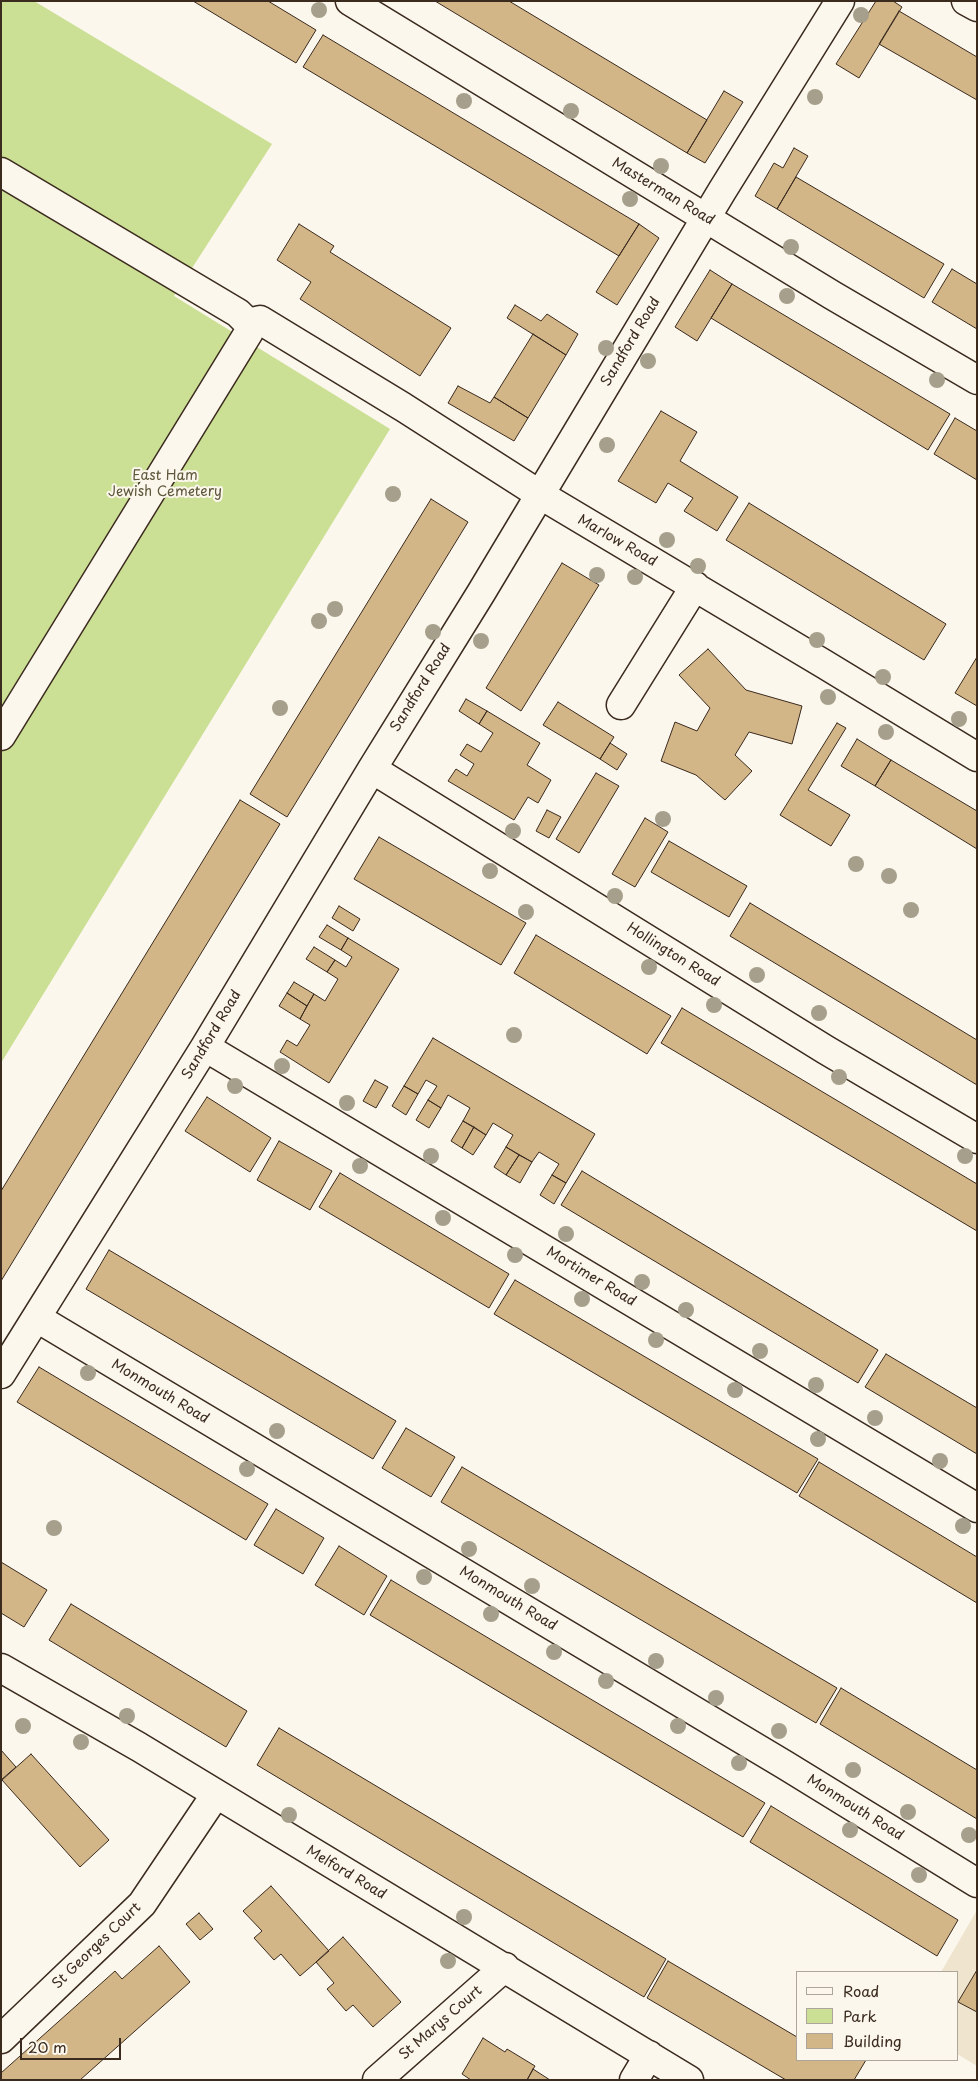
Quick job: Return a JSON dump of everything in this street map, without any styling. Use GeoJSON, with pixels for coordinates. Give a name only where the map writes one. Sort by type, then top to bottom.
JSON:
{"type":"FeatureCollection","features":[{"type":"Feature","properties":{"kind":"street","name":"Masterman Road"},"geometry":{"type":"LineString","coordinates":[[350,1],[706,218],[977,380]]}},
{"type":"Feature","properties":{"kind":"street","name":"Sandford Road"},"geometry":{"type":"LineString","coordinates":[[1,1374],[205,1047],[706,218],[840,1]]}},
{"type":"Feature","properties":{"kind":"street"},"geometry":{"type":"LineString","coordinates":[[966,1],[977,8]]}},
{"type":"Feature","properties":{"kind":"street","name":"Marlow Road"},"geometry":{"type":"LineString","coordinates":[[1,172],[238,313],[403,406],[539,494],[977,757]]}},
{"type":"Feature","properties":{"kind":"street"},"geometry":{"type":"LineString","coordinates":[[1,736],[254,321]]}},
{"type":"Feature","properties":{"kind":"street"},"geometry":{"type":"LineString","coordinates":[[621,705],[695,586]]}},
{"type":"Feature","properties":{"kind":"street","name":"Hollington Road"},"geometry":{"type":"LineString","coordinates":[[372,769],[826,1050],[977,1139]]}},
{"type":"Feature","properties":{"kind":"street","name":"Mortimer Road"},"geometry":{"type":"LineString","coordinates":[[205,1047],[977,1508]]}},
{"type":"Feature","properties":{"kind":"street","name":"Monmouth Road"},"geometry":{"type":"LineString","coordinates":[[37,1318],[785,1765],[977,1883]]}},
{"type":"Feature","properties":{"kind":"street","name":"Melford Road"},"geometry":{"type":"LineString","coordinates":[[1,1668],[138,1747],[505,1967],[689,2080]]}},
{"type":"Feature","properties":{"kind":"street","name":"St Georges Court"},"geometry":{"type":"LineString","coordinates":[[1,2039],[142,1904],[216,1794]]}},
{"type":"Feature","properties":{"kind":"street","name":"St Marys Court"},"geometry":{"type":"LineString","coordinates":[[377,2080],[505,1967]]}},
{"type":"Feature","properties":{"kind":"street"},"geometry":{"type":"LineString","coordinates":[[634,2080],[649,2055]]}},
{"type":"Feature","properties":{"kind":"shaded area"},"geometry":{"type":"Polygon","coordinates":[[[977,1910],[977,2066],[958,2055],[958,1971],[942,1971],[977,1910]]]}},
{"type":"Feature","properties":{"kind":"green space","name":"East Ham Jewish Cemetery"},"geometry":{"type":"Polygon","coordinates":[[[1,1],[34,1],[272,144],[174,296],[390,429],[1,1063],[1,1]]]}},
{"type":"Feature","properties":{"kind":"building"},"geometry":{"type":"Polygon","coordinates":[[[193,1],[268,1],[316,30],[296,63],[193,1]]]}},
{"type":"Feature","properties":{"kind":"building"},"geometry":{"type":"Polygon","coordinates":[[[435,1],[509,1],[707,120],[687,153],[435,1]]]}},
{"type":"Feature","properties":{"kind":"building"},"geometry":{"type":"Polygon","coordinates":[[[876,1],[893,1],[902,7],[859,78],[836,64],[876,1]]]}},
{"type":"Feature","properties":{"kind":"building"},"geometry":{"type":"Polygon","coordinates":[[[899,11],[977,57],[977,100],[879,44],[899,11]]]}},
{"type":"Feature","properties":{"kind":"building"},"geometry":{"type":"Polygon","coordinates":[[[323,35],[639,224],[619,256],[303,67],[323,35]]]}},
{"type":"Feature","properties":{"kind":"building"},"geometry":{"type":"Polygon","coordinates":[[[724,91],[743,102],[705,163],[687,153],[724,91]]]}},
{"type":"Feature","properties":{"kind":"building"},"geometry":{"type":"Polygon","coordinates":[[[794,148],[808,156],[777,209],[755,196],[774,163],[783,168],[794,148]]]}},
{"type":"Feature","properties":{"kind":"building"},"geometry":{"type":"Polygon","coordinates":[[[796,177],[944,264],[924,298],[777,209],[796,177]]]}},
{"type":"Feature","properties":{"kind":"building"},"geometry":{"type":"Polygon","coordinates":[[[299,224],[334,246],[330,252],[451,328],[420,376],[300,299],[311,282],[277,260],[299,224]]]}},
{"type":"Feature","properties":{"kind":"building"},"geometry":{"type":"Polygon","coordinates":[[[639,224],[659,238],[617,305],[596,292],[639,224]]]}},
{"type":"Feature","properties":{"kind":"building"},"geometry":{"type":"Polygon","coordinates":[[[952,269],[977,284],[977,329],[932,302],[952,269]]]}},
{"type":"Feature","properties":{"kind":"building"},"geometry":{"type":"Polygon","coordinates":[[[710,270],[732,284],[697,341],[675,327],[710,270]]]}},
{"type":"Feature","properties":{"kind":"building"},"geometry":{"type":"Polygon","coordinates":[[[732,284],[950,414],[928,450],[711,318],[732,284]]]}},
{"type":"Feature","properties":{"kind":"building"},"geometry":{"type":"Polygon","coordinates":[[[515,305],[541,321],[547,314],[578,334],[566,355],[507,318],[515,305]]]}},
{"type":"Feature","properties":{"kind":"building"},"geometry":{"type":"Polygon","coordinates":[[[533,334],[566,355],[528,418],[494,397],[533,334]]]}},
{"type":"Feature","properties":{"kind":"building"},"geometry":{"type":"Polygon","coordinates":[[[458,386],[490,403],[494,397],[528,418],[514,441],[448,403],[458,386]]]}},
{"type":"Feature","properties":{"kind":"building"},"geometry":{"type":"Polygon","coordinates":[[[661,411],[697,432],[680,461],[738,497],[717,531],[684,511],[693,498],[668,483],[656,503],[618,481],[661,411]]]}},
{"type":"Feature","properties":{"kind":"building"},"geometry":{"type":"Polygon","coordinates":[[[955,418],[977,431],[977,480],[934,454],[955,418]]]}},
{"type":"Feature","properties":{"kind":"building"},"geometry":{"type":"Polygon","coordinates":[[[431,499],[468,522],[287,817],[250,794],[431,499]]]}},
{"type":"Feature","properties":{"kind":"building"},"geometry":{"type":"Polygon","coordinates":[[[749,503],[946,624],[924,660],[726,540],[749,503]]]}},
{"type":"Feature","properties":{"kind":"building"},"geometry":{"type":"Polygon","coordinates":[[[562,563],[599,585],[521,711],[486,688],[562,563]]]}},
{"type":"Feature","properties":{"kind":"building"},"geometry":{"type":"Polygon","coordinates":[[[708,649],[746,690],[802,706],[792,744],[749,732],[735,755],[752,771],[725,800],[696,775],[661,761],[675,722],[697,731],[710,708],[679,675],[708,649]]]}},
{"type":"Feature","properties":{"kind":"building"},"geometry":{"type":"Polygon","coordinates":[[[977,657],[977,706],[955,693],[977,657]]]}},
{"type":"Feature","properties":{"kind":"building"},"geometry":{"type":"Polygon","coordinates":[[[466,699],[487,711],[479,724],[459,711],[466,699]]]}},
{"type":"Feature","properties":{"kind":"building"},"geometry":{"type":"Polygon","coordinates":[[[558,702],[614,737],[600,759],[543,725],[558,702]]]}},
{"type":"Feature","properties":{"kind":"building"},"geometry":{"type":"Polygon","coordinates":[[[487,711],[540,743],[527,765],[551,780],[538,803],[528,797],[514,820],[448,781],[456,769],[467,776],[474,764],[460,755],[467,744],[481,752],[493,733],[479,724],[487,711]]]}},
{"type":"Feature","properties":{"kind":"building"},"geometry":{"type":"Polygon","coordinates":[[[837,723],[846,728],[808,790],[850,815],[831,846],[780,815],[837,723]]]}},
{"type":"Feature","properties":{"kind":"building"},"geometry":{"type":"Polygon","coordinates":[[[857,739],[891,760],[875,786],[841,766],[857,739]]]}},
{"type":"Feature","properties":{"kind":"building"},"geometry":{"type":"Polygon","coordinates":[[[610,743],[627,754],[617,770],[600,759],[610,743]]]}},
{"type":"Feature","properties":{"kind":"building"},"geometry":{"type":"Polygon","coordinates":[[[891,760],[977,811],[977,849],[875,786],[891,760]]]}},
{"type":"Feature","properties":{"kind":"building"},"geometry":{"type":"Polygon","coordinates":[[[596,773],[619,786],[579,853],[556,839],[596,773]]]}},
{"type":"Feature","properties":{"kind":"building"},"geometry":{"type":"Polygon","coordinates":[[[240,800],[280,824],[1,1281],[1,1191],[240,800]]]}},
{"type":"Feature","properties":{"kind":"building"},"geometry":{"type":"Polygon","coordinates":[[[547,810],[561,817],[549,838],[536,831],[547,810]]]}},
{"type":"Feature","properties":{"kind":"building"},"geometry":{"type":"Polygon","coordinates":[[[645,818],[668,832],[635,887],[612,874],[645,818]]]}},
{"type":"Feature","properties":{"kind":"building"},"geometry":{"type":"Polygon","coordinates":[[[379,837],[526,923],[501,965],[354,879],[379,837]]]}},
{"type":"Feature","properties":{"kind":"building"},"geometry":{"type":"Polygon","coordinates":[[[669,841],[747,886],[729,917],[651,872],[669,841]]]}},
{"type":"Feature","properties":{"kind":"building"},"geometry":{"type":"Polygon","coordinates":[[[750,903],[977,1040],[977,1085],[730,936],[750,903]]]}},
{"type":"Feature","properties":{"kind":"building"},"geometry":{"type":"Polygon","coordinates":[[[339,906],[360,919],[353,931],[332,918],[339,906]]]}},
{"type":"Feature","properties":{"kind":"building"},"geometry":{"type":"Polygon","coordinates":[[[327,925],[348,938],[341,950],[319,937],[327,925]]]}},
{"type":"Feature","properties":{"kind":"building"},"geometry":{"type":"Polygon","coordinates":[[[536,935],[671,1016],[647,1054],[514,973],[536,935]]]}},
{"type":"Feature","properties":{"kind":"building"},"geometry":{"type":"Polygon","coordinates":[[[348,938],[399,969],[329,1083],[280,1052],[287,1040],[297,1046],[310,1025],[300,1019],[314,994],[325,1001],[338,979],[327,972],[335,960],[346,967],[352,957],[341,950],[348,938]]]}},
{"type":"Feature","properties":{"kind":"building"},"geometry":{"type":"Polygon","coordinates":[[[314,947],[335,960],[327,972],[306,959],[314,947]]]}},
{"type":"Feature","properties":{"kind":"building"},"geometry":{"type":"Polygon","coordinates":[[[294,982],[314,994],[307,1006],[287,993],[294,982]]]}},
{"type":"Feature","properties":{"kind":"building"},"geometry":{"type":"Polygon","coordinates":[[[287,993],[307,1006],[300,1019],[279,1006],[287,993]]]}},
{"type":"Feature","properties":{"kind":"building"},"geometry":{"type":"Polygon","coordinates":[[[682,1008],[977,1184],[977,1231],[661,1043],[682,1008]]]}},
{"type":"Feature","properties":{"kind":"building"},"geometry":{"type":"Polygon","coordinates":[[[433,1038],[595,1134],[566,1183],[552,1175],[559,1164],[539,1152],[532,1162],[506,1147],[513,1135],[493,1123],[486,1135],[463,1121],[470,1108],[448,1095],[441,1108],[428,1100],[437,1086],[426,1080],[418,1094],[404,1086],[433,1038]]]}},
{"type":"Feature","properties":{"kind":"building"},"geometry":{"type":"Polygon","coordinates":[[[375,1080],[388,1087],[376,1108],[363,1101],[375,1080]]]}},
{"type":"Feature","properties":{"kind":"building"},"geometry":{"type":"Polygon","coordinates":[[[404,1086],[418,1094],[406,1115],[392,1106],[404,1086]]]}},
{"type":"Feature","properties":{"kind":"building"},"geometry":{"type":"Polygon","coordinates":[[[207,1097],[271,1138],[250,1172],[185,1131],[207,1097]]]}},
{"type":"Feature","properties":{"kind":"building"},"geometry":{"type":"Polygon","coordinates":[[[428,1100],[441,1108],[429,1128],[416,1120],[428,1100]]]}},
{"type":"Feature","properties":{"kind":"building"},"geometry":{"type":"Polygon","coordinates":[[[463,1121],[474,1127],[462,1148],[451,1141],[463,1121]]]}},
{"type":"Feature","properties":{"kind":"building"},"geometry":{"type":"Polygon","coordinates":[[[474,1127],[486,1135],[473,1155],[462,1148],[474,1127]]]}},
{"type":"Feature","properties":{"kind":"building"},"geometry":{"type":"Polygon","coordinates":[[[279,1141],[332,1171],[310,1210],[257,1180],[279,1141]]]}},
{"type":"Feature","properties":{"kind":"building"},"geometry":{"type":"Polygon","coordinates":[[[506,1147],[519,1155],[506,1175],[494,1167],[506,1147]]]}},
{"type":"Feature","properties":{"kind":"building"},"geometry":{"type":"Polygon","coordinates":[[[519,1155],[532,1162],[520,1183],[506,1175],[519,1155]]]}},
{"type":"Feature","properties":{"kind":"building"},"geometry":{"type":"Polygon","coordinates":[[[582,1171],[878,1350],[858,1383],[561,1205],[582,1171]]]}},
{"type":"Feature","properties":{"kind":"building"},"geometry":{"type":"Polygon","coordinates":[[[340,1173],[509,1274],[489,1308],[319,1207],[340,1173]]]}},
{"type":"Feature","properties":{"kind":"building"},"geometry":{"type":"Polygon","coordinates":[[[552,1175],[566,1183],[554,1204],[540,1195],[552,1175]]]}},
{"type":"Feature","properties":{"kind":"building"},"geometry":{"type":"Polygon","coordinates":[[[109,1250],[396,1421],[373,1459],[86,1289],[109,1250]]]}},
{"type":"Feature","properties":{"kind":"building"},"geometry":{"type":"Polygon","coordinates":[[[515,1280],[818,1459],[797,1493],[494,1314],[515,1280]]]}},
{"type":"Feature","properties":{"kind":"building"},"geometry":{"type":"Polygon","coordinates":[[[886,1354],[977,1408],[977,1454],[865,1387],[886,1354]]]}},
{"type":"Feature","properties":{"kind":"building"},"geometry":{"type":"Polygon","coordinates":[[[39,1367],[268,1504],[246,1540],[17,1402],[39,1367]]]}},
{"type":"Feature","properties":{"kind":"building"},"geometry":{"type":"Polygon","coordinates":[[[406,1428],[455,1457],[431,1497],[382,1468],[406,1428]]]}},
{"type":"Feature","properties":{"kind":"building"},"geometry":{"type":"Polygon","coordinates":[[[819,1462],[977,1557],[977,1603],[799,1496],[819,1462]]]}},
{"type":"Feature","properties":{"kind":"building"},"geometry":{"type":"Polygon","coordinates":[[[462,1467],[837,1688],[816,1723],[441,1502],[462,1467]]]}},
{"type":"Feature","properties":{"kind":"building"},"geometry":{"type":"Polygon","coordinates":[[[276,1509],[324,1538],[303,1574],[254,1545],[276,1509]]]}},
{"type":"Feature","properties":{"kind":"building"},"geometry":{"type":"Polygon","coordinates":[[[339,1546],[387,1576],[364,1615],[315,1585],[339,1546]]]}},
{"type":"Feature","properties":{"kind":"building"},"geometry":{"type":"Polygon","coordinates":[[[1,1562],[47,1590],[24,1627],[1,1613],[1,1562]]]}},
{"type":"Feature","properties":{"kind":"building"},"geometry":{"type":"Polygon","coordinates":[[[391,1580],[765,1803],[743,1837],[370,1615],[391,1580]]]}},
{"type":"Feature","properties":{"kind":"building"},"geometry":{"type":"Polygon","coordinates":[[[71,1604],[247,1711],[226,1747],[49,1640],[71,1604]]]}},
{"type":"Feature","properties":{"kind":"building"},"geometry":{"type":"Polygon","coordinates":[[[841,1688],[977,1770],[977,1819],[820,1724],[841,1688]]]}},
{"type":"Feature","properties":{"kind":"building"},"geometry":{"type":"Polygon","coordinates":[[[279,1728],[666,1959],[644,1997],[257,1765],[279,1728]]]}},
{"type":"Feature","properties":{"kind":"building"},"geometry":{"type":"Polygon","coordinates":[[[1,1750],[16,1767],[1,1780],[1,1750]]]}},
{"type":"Feature","properties":{"kind":"building"},"geometry":{"type":"Polygon","coordinates":[[[31,1754],[109,1840],[80,1867],[2,1780],[31,1754]]]}},
{"type":"Feature","properties":{"kind":"building"},"geometry":{"type":"Polygon","coordinates":[[[771,1806],[958,1920],[937,1956],[750,1842],[771,1806]]]}},
{"type":"Feature","properties":{"kind":"building"},"geometry":{"type":"Polygon","coordinates":[[[271,1886],[329,1951],[300,1976],[281,1954],[274,1960],[254,1938],[262,1931],[243,1911],[271,1886]]]}},
{"type":"Feature","properties":{"kind":"building"},"geometry":{"type":"Polygon","coordinates":[[[199,1913],[213,1929],[200,1940],[186,1924],[199,1913]]]}},
{"type":"Feature","properties":{"kind":"building"},"geometry":{"type":"Polygon","coordinates":[[[343,1937],[401,2002],[373,2027],[353,2005],[346,2011],[327,1989],[334,1983],[316,1962],[343,1937]]]}},
{"type":"Feature","properties":{"kind":"building"},"geometry":{"type":"Polygon","coordinates":[[[159,1946],[190,1982],[80,2080],[1,2080],[1,2073],[115,1971],[122,1979],[159,1946]]]}},
{"type":"Feature","properties":{"kind":"building"},"geometry":{"type":"Polygon","coordinates":[[[668,1961],[796,2036],[796,2061],[865,2061],[854,2080],[786,2080],[647,1998],[668,1961]]]}},
{"type":"Feature","properties":{"kind":"building"},"geometry":{"type":"Polygon","coordinates":[[[977,1970],[977,2012],[958,2002],[977,1970]]]}},
{"type":"Feature","properties":{"kind":"building"},"geometry":{"type":"Polygon","coordinates":[[[483,2038],[505,2052],[507,2049],[535,2066],[527,2080],[471,2080],[462,2074],[483,2038]]]}},
{"type":"Feature","properties":{"kind":"building"},"geometry":{"type":"Polygon","coordinates":[[[533,2069],[550,2080],[527,2080],[533,2069]]]}}]}
